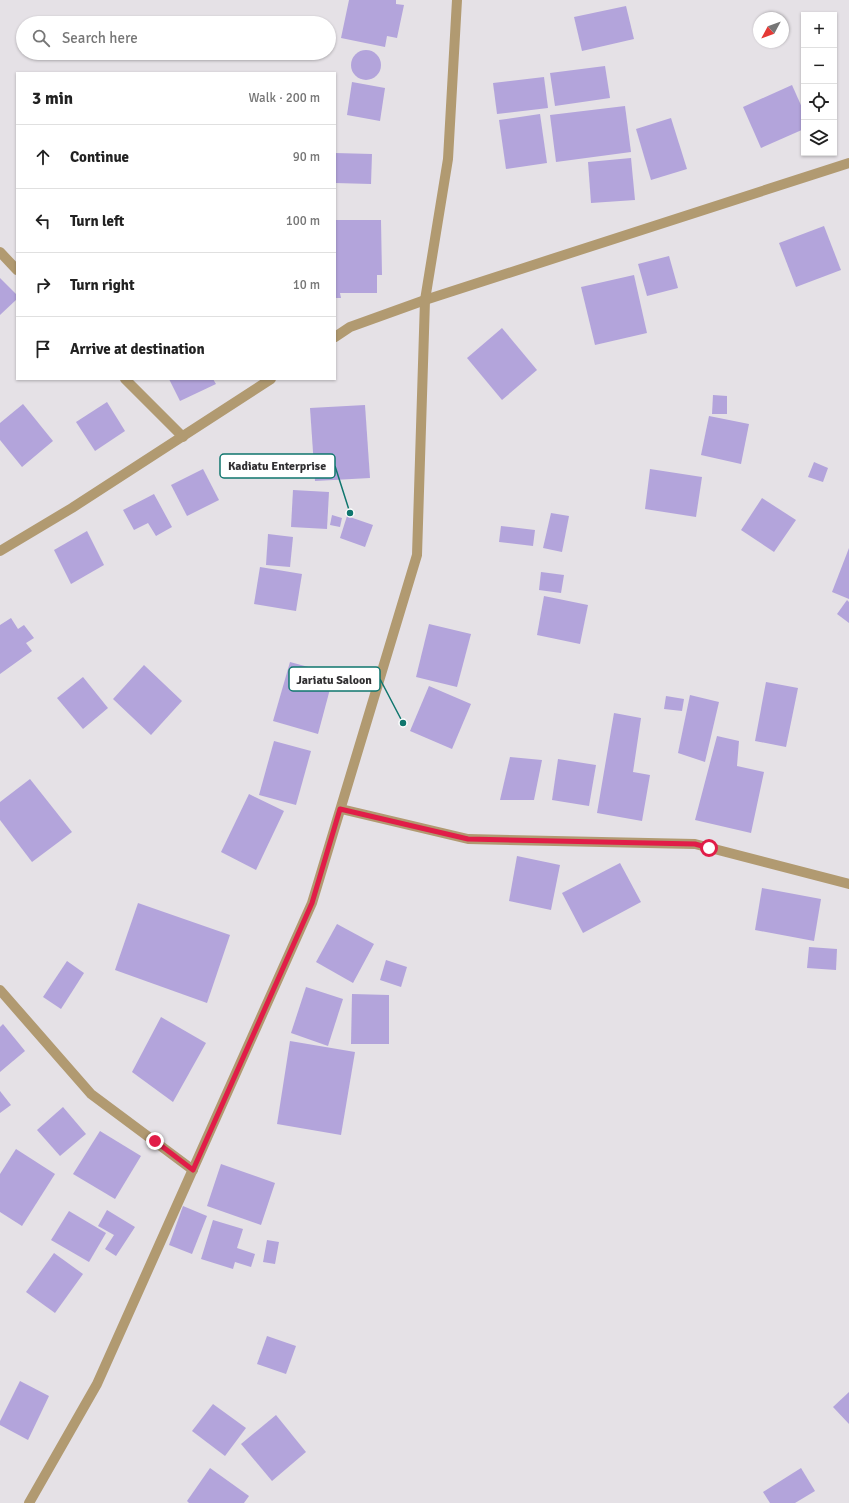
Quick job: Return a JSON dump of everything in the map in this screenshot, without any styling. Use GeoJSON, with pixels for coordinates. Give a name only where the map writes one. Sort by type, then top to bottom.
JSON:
{"type":"FeatureCollection","features":[{"type":"Feature","properties":{"kind":"street"},"geometry":{"type":"LineString","coordinates":[[29,1503],[97,1384],[312,903],[417,555],[425,300],[448,159],[457,0]]}},
{"type":"Feature","properties":{"kind":"street"},"geometry":{"type":"LineString","coordinates":[[336,336],[350,327],[425,300],[849,163]]}},
{"type":"Feature","properties":{"kind":"street"},"geometry":{"type":"LineString","coordinates":[[0,252],[16,269]]}},
{"type":"Feature","properties":{"kind":"street"},"geometry":{"type":"LineString","coordinates":[[126,380],[183,437]]}},
{"type":"Feature","properties":{"kind":"street"},"geometry":{"type":"LineString","coordinates":[[0,551],[72,508],[269,380]]}},
{"type":"Feature","properties":{"kind":"street"},"geometry":{"type":"LineString","coordinates":[[340,809],[468,839],[695,844],[849,884]]}},
{"type":"Feature","properties":{"kind":"street"},"geometry":{"type":"LineString","coordinates":[[0,990],[91,1094],[193,1170]]}},
{"type":"Feature","properties":{"kind":"building"},"geometry":{"type":"Polygon","coordinates":[[[349,0],[396,0],[396,4],[404,5],[397,38],[387,36],[385,47],[341,38],[349,0]]]}},
{"type":"Feature","properties":{"kind":"building"},"geometry":{"type":"Polygon","coordinates":[[[626,6],[634,39],[582,51],[574,17],[626,6]]]}},
{"type":"Feature","properties":{"kind":"building"},"geometry":{"type":"Polygon","coordinates":[[[366,50],[376,55],[381,65],[376,75],[366,80],[356,75],[351,65],[356,55],[366,50]]]}},
{"type":"Feature","properties":{"kind":"building"},"geometry":{"type":"Polygon","coordinates":[[[605,66],[610,98],[555,106],[550,73],[605,66]]]}},
{"type":"Feature","properties":{"kind":"building"},"geometry":{"type":"Polygon","coordinates":[[[544,77],[548,108],[497,114],[493,83],[544,77]]]}},
{"type":"Feature","properties":{"kind":"building"},"geometry":{"type":"Polygon","coordinates":[[[352,82],[385,88],[380,121],[347,115],[352,82]]]}},
{"type":"Feature","properties":{"kind":"building"},"geometry":{"type":"Polygon","coordinates":[[[792,85],[801,105],[801,130],[761,148],[743,107],[792,85]]]}},
{"type":"Feature","properties":{"kind":"building"},"geometry":{"type":"Polygon","coordinates":[[[625,106],[631,152],[556,162],[550,115],[625,106]]]}},
{"type":"Feature","properties":{"kind":"building"},"geometry":{"type":"Polygon","coordinates":[[[540,114],[547,163],[506,169],[499,120],[540,114]]]}},
{"type":"Feature","properties":{"kind":"building"},"geometry":{"type":"Polygon","coordinates":[[[671,118],[687,169],[651,180],[636,129],[671,118]]]}},
{"type":"Feature","properties":{"kind":"building"},"geometry":{"type":"Polygon","coordinates":[[[336,153],[372,154],[371,184],[336,183],[336,153]]]}},
{"type":"Feature","properties":{"kind":"building"},"geometry":{"type":"Polygon","coordinates":[[[631,158],[635,200],[591,203],[588,162],[631,158]]]}},
{"type":"Feature","properties":{"kind":"building"},"geometry":{"type":"Polygon","coordinates":[[[336,220],[381,220],[382,275],[377,275],[377,293],[340,293],[341,298],[336,298],[336,220]]]}},
{"type":"Feature","properties":{"kind":"building"},"geometry":{"type":"Polygon","coordinates":[[[824,226],[841,270],[796,287],[779,243],[824,226]]]}},
{"type":"Feature","properties":{"kind":"building"},"geometry":{"type":"Polygon","coordinates":[[[669,256],[678,288],[647,296],[638,264],[669,256]]]}},
{"type":"Feature","properties":{"kind":"building"},"geometry":{"type":"Polygon","coordinates":[[[634,275],[647,333],[595,345],[581,287],[634,275]]]}},
{"type":"Feature","properties":{"kind":"building"},"geometry":{"type":"Polygon","coordinates":[[[0,278],[16,294],[16,300],[0,315],[0,278]]]}},
{"type":"Feature","properties":{"kind":"building"},"geometry":{"type":"Polygon","coordinates":[[[502,328],[537,370],[502,400],[467,358],[502,328]]]}},
{"type":"Feature","properties":{"kind":"building"},"geometry":{"type":"Polygon","coordinates":[[[170,380],[214,380],[216,384],[180,401],[170,380]]]}},
{"type":"Feature","properties":{"kind":"building"},"geometry":{"type":"Polygon","coordinates":[[[713,395],[727,396],[727,414],[712,414],[713,395]]]}},
{"type":"Feature","properties":{"kind":"building"},"geometry":{"type":"Polygon","coordinates":[[[107,402],[125,431],[95,451],[76,422],[107,402]]]}},
{"type":"Feature","properties":{"kind":"building"},"geometry":{"type":"Polygon","coordinates":[[[23,404],[53,441],[22,467],[0,440],[0,423],[23,404]]]}},
{"type":"Feature","properties":{"kind":"building"},"geometry":{"type":"Polygon","coordinates":[[[365,405],[370,478],[315,481],[310,408],[365,405]]]}},
{"type":"Feature","properties":{"kind":"building"},"geometry":{"type":"Polygon","coordinates":[[[709,416],[749,424],[741,464],[701,455],[709,416]]]}},
{"type":"Feature","properties":{"kind":"building"},"geometry":{"type":"Polygon","coordinates":[[[814,462],[828,468],[823,482],[808,477],[814,462]]]}},
{"type":"Feature","properties":{"kind":"building"},"geometry":{"type":"Polygon","coordinates":[[[203,469],[219,500],[187,516],[171,485],[203,469]]]}},
{"type":"Feature","properties":{"kind":"building"},"geometry":{"type":"Polygon","coordinates":[[[650,469],[702,477],[696,517],[645,509],[650,469]]]}},
{"type":"Feature","properties":{"kind":"building"},"geometry":{"type":"Polygon","coordinates":[[[293,490],[329,492],[327,529],[291,527],[293,490]]]}},
{"type":"Feature","properties":{"kind":"building"},"geometry":{"type":"Polygon","coordinates":[[[154,494],[172,527],[156,536],[148,523],[134,530],[123,510],[154,494]]]}},
{"type":"Feature","properties":{"kind":"building"},"geometry":{"type":"Polygon","coordinates":[[[762,498],[796,520],[774,552],[741,530],[762,498]]]}},
{"type":"Feature","properties":{"kind":"building"},"geometry":{"type":"Polygon","coordinates":[[[551,513],[569,516],[562,552],[543,548],[551,513]]]}},
{"type":"Feature","properties":{"kind":"building"},"geometry":{"type":"Polygon","coordinates":[[[332,515],[342,518],[340,527],[330,525],[332,515]]]}},
{"type":"Feature","properties":{"kind":"building"},"geometry":{"type":"Polygon","coordinates":[[[347,516],[373,525],[365,547],[340,538],[347,516]]]}},
{"type":"Feature","properties":{"kind":"building"},"geometry":{"type":"Polygon","coordinates":[[[501,526],[535,530],[533,546],[499,542],[501,526]]]}},
{"type":"Feature","properties":{"kind":"building"},"geometry":{"type":"Polygon","coordinates":[[[87,531],[104,565],[71,584],[54,550],[87,531]]]}},
{"type":"Feature","properties":{"kind":"building"},"geometry":{"type":"Polygon","coordinates":[[[268,534],[293,537],[290,567],[266,565],[268,534]]]}},
{"type":"Feature","properties":{"kind":"building"},"geometry":{"type":"Polygon","coordinates":[[[849,548],[849,599],[832,592],[849,548]]]}},
{"type":"Feature","properties":{"kind":"building"},"geometry":{"type":"Polygon","coordinates":[[[260,567],[302,574],[296,611],[254,604],[260,567]]]}},
{"type":"Feature","properties":{"kind":"building"},"geometry":{"type":"Polygon","coordinates":[[[541,572],[564,575],[561,593],[539,590],[541,572]]]}},
{"type":"Feature","properties":{"kind":"building"},"geometry":{"type":"Polygon","coordinates":[[[544,596],[588,605],[580,644],[537,635],[544,596]]]}},
{"type":"Feature","properties":{"kind":"building"},"geometry":{"type":"Polygon","coordinates":[[[847,600],[849,602],[849,623],[837,614],[847,600]]]}},
{"type":"Feature","properties":{"kind":"building"},"geometry":{"type":"Polygon","coordinates":[[[11,618],[18,629],[24,625],[34,638],[26,643],[32,651],[0,674],[0,625],[11,618]]]}},
{"type":"Feature","properties":{"kind":"building"},"geometry":{"type":"Polygon","coordinates":[[[429,624],[471,634],[457,687],[416,677],[429,624]]]}},
{"type":"Feature","properties":{"kind":"building"},"geometry":{"type":"Polygon","coordinates":[[[290,662],[334,674],[318,734],[273,721],[290,662]]]}},
{"type":"Feature","properties":{"kind":"building"},"geometry":{"type":"Polygon","coordinates":[[[144,665],[182,701],[151,735],[113,699],[144,665]]]}},
{"type":"Feature","properties":{"kind":"building"},"geometry":{"type":"Polygon","coordinates":[[[83,677],[108,708],[83,729],[57,698],[83,677]]]}},
{"type":"Feature","properties":{"kind":"building"},"geometry":{"type":"Polygon","coordinates":[[[766,682],[798,688],[786,747],[755,741],[766,682]]]}},
{"type":"Feature","properties":{"kind":"building"},"geometry":{"type":"Polygon","coordinates":[[[429,686],[471,704],[452,749],[410,731],[429,686]]]}},
{"type":"Feature","properties":{"kind":"building"},"geometry":{"type":"Polygon","coordinates":[[[690,695],[719,702],[705,762],[678,753],[690,695]]]}},
{"type":"Feature","properties":{"kind":"building"},"geometry":{"type":"Polygon","coordinates":[[[666,696],[684,699],[682,711],[664,709],[666,696]]]}},
{"type":"Feature","properties":{"kind":"building"},"geometry":{"type":"Polygon","coordinates":[[[614,713],[641,718],[633,772],[650,775],[642,821],[597,813],[614,713]]]}},
{"type":"Feature","properties":{"kind":"building"},"geometry":{"type":"Polygon","coordinates":[[[717,736],[739,741],[737,766],[764,772],[751,833],[695,820],[717,736]]]}},
{"type":"Feature","properties":{"kind":"building"},"geometry":{"type":"Polygon","coordinates":[[[274,741],[311,751],[296,805],[259,795],[274,741]]]}},
{"type":"Feature","properties":{"kind":"building"},"geometry":{"type":"Polygon","coordinates":[[[510,757],[542,760],[534,800],[500,800],[510,757]]]}},
{"type":"Feature","properties":{"kind":"building"},"geometry":{"type":"Polygon","coordinates":[[[558,759],[596,765],[589,806],[552,800],[558,759]]]}},
{"type":"Feature","properties":{"kind":"building"},"geometry":{"type":"Polygon","coordinates":[[[30,779],[72,832],[32,862],[0,820],[0,802],[30,779]]]}},
{"type":"Feature","properties":{"kind":"building"},"geometry":{"type":"Polygon","coordinates":[[[249,794],[284,811],[256,870],[221,852],[249,794]]]}},
{"type":"Feature","properties":{"kind":"building"},"geometry":{"type":"Polygon","coordinates":[[[517,856],[560,865],[551,910],[509,901],[517,856]]]}},
{"type":"Feature","properties":{"kind":"building"},"geometry":{"type":"Polygon","coordinates":[[[620,863],[641,902],[583,933],[562,893],[620,863]]]}},
{"type":"Feature","properties":{"kind":"building"},"geometry":{"type":"Polygon","coordinates":[[[762,888],[821,899],[814,941],[755,930],[762,888]]]}},
{"type":"Feature","properties":{"kind":"building"},"geometry":{"type":"Polygon","coordinates":[[[138,903],[230,935],[207,1003],[115,970],[138,903]]]}},
{"type":"Feature","properties":{"kind":"building"},"geometry":{"type":"Polygon","coordinates":[[[337,924],[374,944],[353,983],[316,962],[337,924]]]}},
{"type":"Feature","properties":{"kind":"building"},"geometry":{"type":"Polygon","coordinates":[[[809,947],[837,949],[836,970],[807,968],[809,947]]]}},
{"type":"Feature","properties":{"kind":"building"},"geometry":{"type":"Polygon","coordinates":[[[386,960],[407,967],[401,987],[380,980],[386,960]]]}},
{"type":"Feature","properties":{"kind":"building"},"geometry":{"type":"Polygon","coordinates":[[[67,961],[84,973],[61,1009],[43,997],[67,961]]]}},
{"type":"Feature","properties":{"kind":"building"},"geometry":{"type":"Polygon","coordinates":[[[306,987],[343,999],[328,1046],[291,1033],[306,987]]]}},
{"type":"Feature","properties":{"kind":"building"},"geometry":{"type":"Polygon","coordinates":[[[352,994],[389,995],[389,1044],[351,1044],[352,994]]]}},
{"type":"Feature","properties":{"kind":"building"},"geometry":{"type":"Polygon","coordinates":[[[161,1017],[206,1043],[173,1102],[132,1072],[161,1017]]]}},
{"type":"Feature","properties":{"kind":"building"},"geometry":{"type":"Polygon","coordinates":[[[3,1024],[25,1051],[0,1072],[0,1027],[3,1024]]]}},
{"type":"Feature","properties":{"kind":"building"},"geometry":{"type":"Polygon","coordinates":[[[290,1041],[355,1052],[341,1135],[277,1124],[290,1041]]]}},
{"type":"Feature","properties":{"kind":"building"},"geometry":{"type":"Polygon","coordinates":[[[0,1091],[11,1105],[0,1113],[0,1091]]]}},
{"type":"Feature","properties":{"kind":"building"},"geometry":{"type":"Polygon","coordinates":[[[63,1107],[86,1134],[60,1156],[37,1130],[63,1107]]]}},
{"type":"Feature","properties":{"kind":"building"},"geometry":{"type":"Polygon","coordinates":[[[100,1131],[141,1156],[115,1199],[73,1174],[100,1131]]]}},
{"type":"Feature","properties":{"kind":"building"},"geometry":{"type":"Polygon","coordinates":[[[16,1149],[55,1174],[22,1226],[0,1212],[0,1174],[16,1149]]]}},
{"type":"Feature","properties":{"kind":"building"},"geometry":{"type":"Polygon","coordinates":[[[221,1164],[275,1183],[261,1225],[207,1206],[221,1164]]]}},
{"type":"Feature","properties":{"kind":"building"},"geometry":{"type":"Polygon","coordinates":[[[183,1206],[207,1216],[192,1254],[169,1245],[183,1206]]]}},
{"type":"Feature","properties":{"kind":"building"},"geometry":{"type":"Polygon","coordinates":[[[107,1210],[135,1227],[116,1256],[105,1249],[114,1235],[98,1226],[107,1210]]]}},
{"type":"Feature","properties":{"kind":"building"},"geometry":{"type":"Polygon","coordinates":[[[69,1211],[106,1233],[89,1262],[51,1240],[69,1211]]]}},
{"type":"Feature","properties":{"kind":"building"},"geometry":{"type":"Polygon","coordinates":[[[213,1220],[243,1229],[237,1248],[255,1254],[251,1267],[235,1262],[233,1269],[201,1259],[213,1220]]]}},
{"type":"Feature","properties":{"kind":"building"},"geometry":{"type":"Polygon","coordinates":[[[267,1240],[279,1242],[275,1264],[263,1262],[267,1240]]]}},
{"type":"Feature","properties":{"kind":"building"},"geometry":{"type":"Polygon","coordinates":[[[54,1253],[83,1274],[55,1313],[26,1292],[54,1253]]]}},
{"type":"Feature","properties":{"kind":"building"},"geometry":{"type":"Polygon","coordinates":[[[267,1336],[296,1346],[286,1374],[257,1364],[267,1336]]]}},
{"type":"Feature","properties":{"kind":"building"},"geometry":{"type":"Polygon","coordinates":[[[20,1381],[49,1396],[28,1440],[0,1425],[0,1421],[20,1381]]]}},
{"type":"Feature","properties":{"kind":"building"},"geometry":{"type":"Polygon","coordinates":[[[849,1392],[849,1424],[833,1407],[849,1392]]]}},
{"type":"Feature","properties":{"kind":"building"},"geometry":{"type":"Polygon","coordinates":[[[213,1404],[246,1428],[225,1456],[192,1431],[213,1404]]]}},
{"type":"Feature","properties":{"kind":"building"},"geometry":{"type":"Polygon","coordinates":[[[276,1415],[306,1452],[272,1481],[241,1444],[276,1415]]]}},
{"type":"Feature","properties":{"kind":"building"},"geometry":{"type":"Polygon","coordinates":[[[210,1468],[249,1496],[244,1503],[189,1503],[187,1501],[210,1468]]]}},
{"type":"Feature","properties":{"kind":"building"},"geometry":{"type":"Polygon","coordinates":[[[801,1468],[815,1491],[795,1503],[770,1503],[763,1492],[801,1468]]]}},
{"type":"Feature","properties":{"kind":"place","name":"Kadiatu Enterprise"},"geometry":{"type":"Point","coordinates":[350,513]}},
{"type":"Feature","properties":{"kind":"place","name":"Jariatu Saloon"},"geometry":{"type":"Point","coordinates":[403,723]}},
{"type":"Feature","properties":{"kind":"route"},"geometry":{"type":"LineString","coordinates":[[155,1141],[193,1170],[312,903],[340,809],[468,839],[695,844],[709,848]]}}]}
